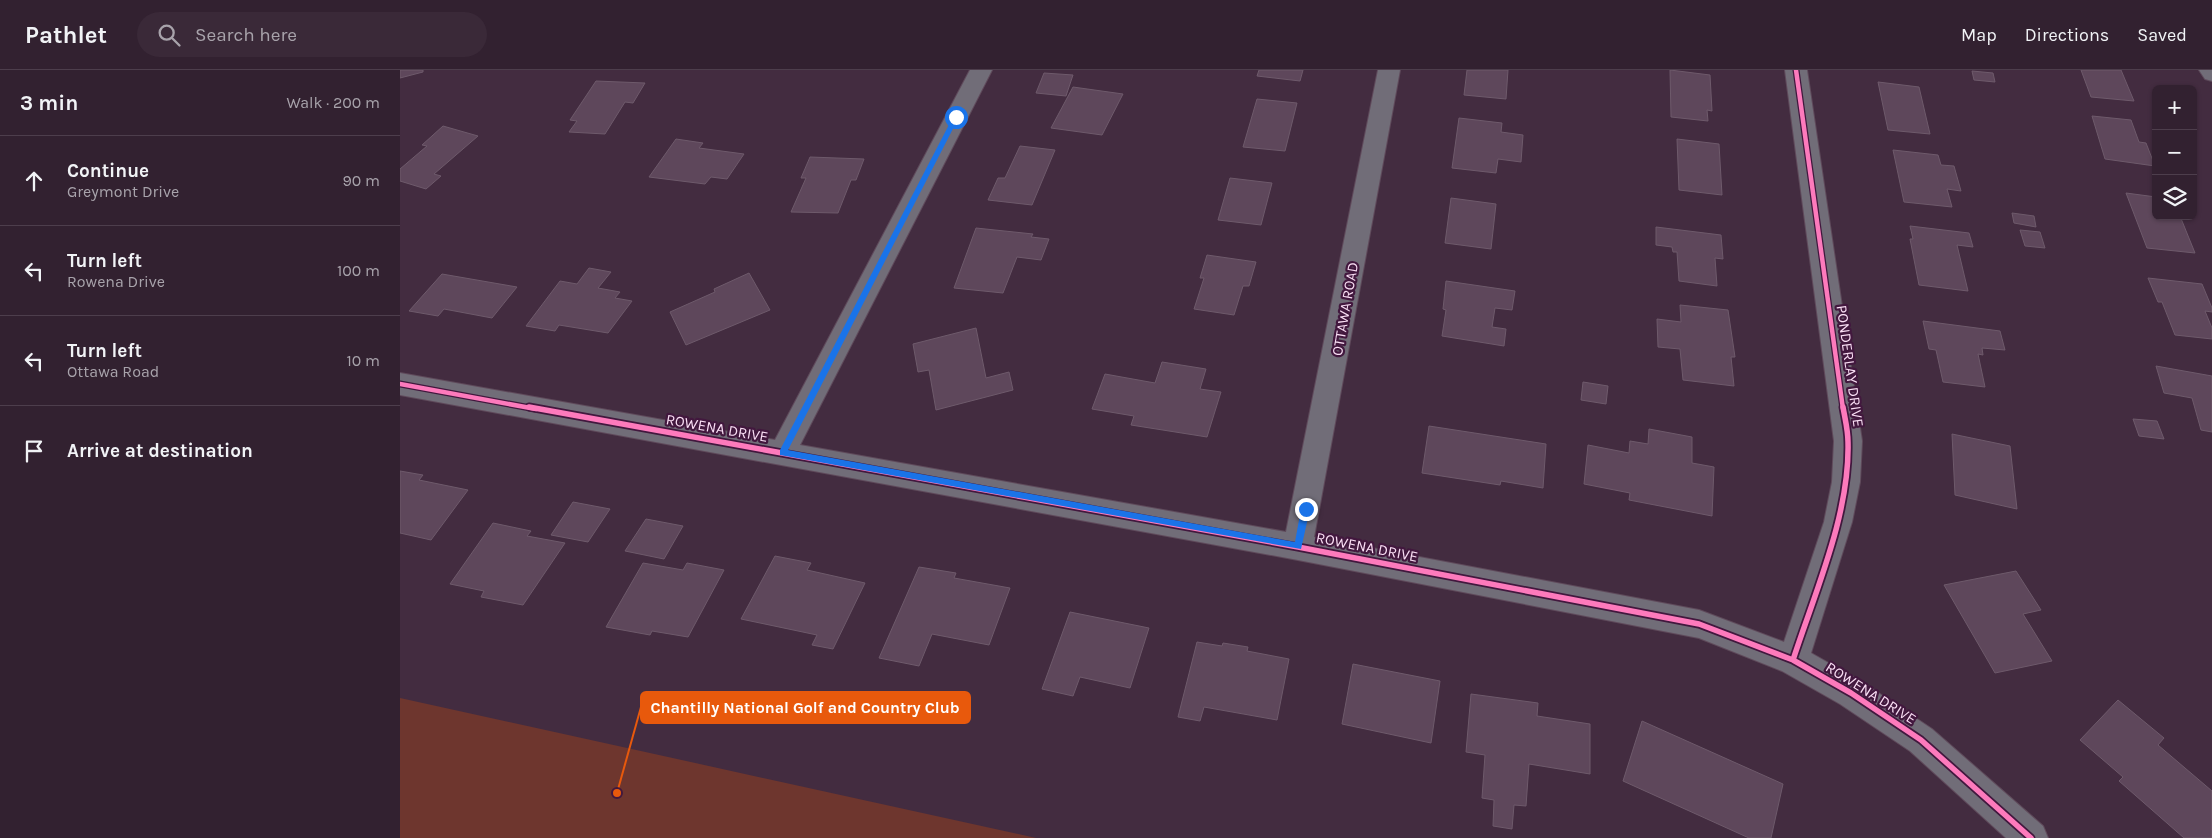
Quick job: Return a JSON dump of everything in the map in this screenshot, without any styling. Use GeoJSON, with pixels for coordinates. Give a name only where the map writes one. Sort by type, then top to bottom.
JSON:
{"type":"FeatureCollection","features":[{"type":"Feature","properties":{"kind":"street"},"geometry":{"type":"LineString","coordinates":[[783,452],[981,70]]}},
{"type":"Feature","properties":{"kind":"street","name":"OTTAWA ROAD"},"geometry":{"type":"LineString","coordinates":[[1298,547],[1389,70]]}},
{"type":"Feature","properties":{"kind":"street","name":"PONDERLAY DRIVE"},"geometry":{"type":"LineString","coordinates":[[1793,660],[1838,522],[1846,482],[1848,441],[1796,70]]}},
{"type":"Feature","properties":{"kind":"street"},"geometry":{"type":"LineString","coordinates":[[2210,70],[2212,74]]}},
{"type":"Feature","properties":{"kind":"street","name":"ROWENA DRIVE"},"geometry":{"type":"LineString","coordinates":[[400,384],[1298,547],[1700,624],[1793,660],[1851,693],[1921,740],[2031,838]]}},
{"type":"Feature","properties":{"kind":"shaded area"},"geometry":{"type":"Polygon","coordinates":[[[400,698],[1036,838],[400,838],[400,698]]]}},
{"type":"Feature","properties":{"kind":"building"},"geometry":{"type":"Polygon","coordinates":[[[400,70],[423,70],[423,72],[400,78],[400,70]]]}},
{"type":"Feature","properties":{"kind":"building"},"geometry":{"type":"Polygon","coordinates":[[[1259,70],[1303,70],[1300,81],[1257,76],[1259,70]]]}},
{"type":"Feature","properties":{"kind":"building"},"geometry":{"type":"Polygon","coordinates":[[[1467,70],[1508,70],[1506,99],[1464,95],[1467,70]]]}},
{"type":"Feature","properties":{"kind":"building"},"geometry":{"type":"Polygon","coordinates":[[[1670,70],[1710,75],[1712,111],[1707,110],[1708,121],[1671,117],[1670,70]]]}},
{"type":"Feature","properties":{"kind":"building"},"geometry":{"type":"Polygon","coordinates":[[[2081,70],[2121,70],[2134,101],[2091,97],[2081,70]]]}},
{"type":"Feature","properties":{"kind":"building"},"geometry":{"type":"Polygon","coordinates":[[[1972,71],[1993,73],[1995,82],[1974,80],[1972,71]]]}},
{"type":"Feature","properties":{"kind":"building"},"geometry":{"type":"Polygon","coordinates":[[[1044,73],[1073,75],[1066,96],[1036,93],[1044,73]]]}},
{"type":"Feature","properties":{"kind":"building"},"geometry":{"type":"Polygon","coordinates":[[[596,81],[645,83],[633,103],[625,102],[605,134],[569,132],[577,121],[570,120],[596,81]]]}},
{"type":"Feature","properties":{"kind":"building"},"geometry":{"type":"Polygon","coordinates":[[[1878,82],[1919,87],[1930,134],[1888,130],[1878,82]]]}},
{"type":"Feature","properties":{"kind":"building"},"geometry":{"type":"Polygon","coordinates":[[[1073,87],[1123,94],[1102,135],[1051,128],[1073,87]]]}},
{"type":"Feature","properties":{"kind":"building"},"geometry":{"type":"Polygon","coordinates":[[[1257,99],[1297,103],[1285,151],[1243,147],[1257,99]]]}},
{"type":"Feature","properties":{"kind":"building"},"geometry":{"type":"Polygon","coordinates":[[[2092,116],[2131,120],[2139,142],[2146,143],[2152,158],[2152,166],[2105,159],[2092,116]]]}},
{"type":"Feature","properties":{"kind":"building"},"geometry":{"type":"Polygon","coordinates":[[[1459,118],[1502,123],[1501,132],[1523,135],[1521,162],[1498,159],[1496,173],[1452,168],[1459,118]]]}},
{"type":"Feature","properties":{"kind":"building"},"geometry":{"type":"Polygon","coordinates":[[[443,126],[478,136],[434,174],[441,176],[426,189],[400,181],[400,169],[427,146],[422,145],[443,126]]]}},
{"type":"Feature","properties":{"kind":"building"},"geometry":{"type":"Polygon","coordinates":[[[676,139],[703,143],[699,148],[744,154],[727,179],[711,177],[705,184],[649,177],[676,139]]]}},
{"type":"Feature","properties":{"kind":"building"},"geometry":{"type":"Polygon","coordinates":[[[1677,139],[1719,144],[1722,195],[1679,190],[1677,139]]]}},
{"type":"Feature","properties":{"kind":"building"},"geometry":{"type":"Polygon","coordinates":[[[1020,146],[1055,150],[1032,205],[988,200],[998,178],[1005,178],[1020,146]]]}},
{"type":"Feature","properties":{"kind":"building"},"geometry":{"type":"Polygon","coordinates":[[[1893,150],[1938,155],[1941,165],[1954,166],[1961,191],[1947,189],[1952,207],[1904,202],[1893,150]]]}},
{"type":"Feature","properties":{"kind":"building"},"geometry":{"type":"Polygon","coordinates":[[[810,157],[864,159],[856,180],[851,180],[838,213],[791,212],[806,178],[801,178],[810,157]]]}},
{"type":"Feature","properties":{"kind":"building"},"geometry":{"type":"Polygon","coordinates":[[[1230,178],[1272,183],[1261,225],[1218,220],[1230,178]]]}},
{"type":"Feature","properties":{"kind":"building"},"geometry":{"type":"Polygon","coordinates":[[[2126,193],[2152,196],[2152,220],[2182,220],[2195,253],[2147,248],[2126,193]]]}},
{"type":"Feature","properties":{"kind":"building"},"geometry":{"type":"Polygon","coordinates":[[[1451,198],[1496,204],[1491,249],[1445,243],[1451,198]]]}},
{"type":"Feature","properties":{"kind":"building"},"geometry":{"type":"Polygon","coordinates":[[[2012,213],[2034,216],[2036,227],[2014,223],[2012,213]]]}},
{"type":"Feature","properties":{"kind":"building"},"geometry":{"type":"Polygon","coordinates":[[[1910,226],[1969,233],[1973,247],[1957,245],[1968,291],[1919,285],[1910,239],[1913,239],[1910,226]]]}},
{"type":"Feature","properties":{"kind":"building"},"geometry":{"type":"Polygon","coordinates":[[[1656,227],[1721,235],[1723,259],[1715,258],[1717,286],[1679,281],[1677,252],[1673,252],[1672,247],[1656,245],[1656,227]]]}},
{"type":"Feature","properties":{"kind":"building"},"geometry":{"type":"Polygon","coordinates":[[[976,228],[1033,234],[1031,237],[1049,239],[1041,260],[1017,257],[1003,293],[954,288],[976,228]]]}},
{"type":"Feature","properties":{"kind":"building"},"geometry":{"type":"Polygon","coordinates":[[[2020,230],[2040,232],[2045,248],[2025,246],[2020,230]]]}},
{"type":"Feature","properties":{"kind":"building"},"geometry":{"type":"Polygon","coordinates":[[[1207,255],[1256,262],[1249,286],[1243,286],[1234,315],[1194,309],[1204,278],[1200,278],[1207,255]]]}},
{"type":"Feature","properties":{"kind":"building"},"geometry":{"type":"Polygon","coordinates":[[[589,268],[611,272],[598,288],[620,292],[615,298],[632,301],[608,333],[559,325],[555,331],[526,326],[560,281],[577,284],[589,268]]]}},
{"type":"Feature","properties":{"kind":"building"},"geometry":{"type":"Polygon","coordinates":[[[749,273],[770,310],[686,345],[670,312],[715,292],[714,289],[749,273]]]}},
{"type":"Feature","properties":{"kind":"building"},"geometry":{"type":"Polygon","coordinates":[[[442,274],[517,287],[492,318],[444,309],[438,316],[409,311],[442,274]]]}},
{"type":"Feature","properties":{"kind":"building"},"geometry":{"type":"Polygon","coordinates":[[[2148,278],[2202,284],[2212,308],[2212,312],[2205,311],[2212,328],[2212,339],[2175,335],[2162,302],[2158,302],[2148,278]]]}},
{"type":"Feature","properties":{"kind":"building"},"geometry":{"type":"Polygon","coordinates":[[[1446,281],[1515,291],[1512,310],[1495,308],[1492,327],[1506,329],[1504,346],[1442,336],[1446,310],[1443,309],[1446,281]]]}},
{"type":"Feature","properties":{"kind":"building"},"geometry":{"type":"Polygon","coordinates":[[[1680,305],[1728,310],[1735,357],[1731,357],[1734,386],[1683,380],[1680,349],[1658,347],[1657,319],[1681,322],[1680,305]]]}},
{"type":"Feature","properties":{"kind":"building"},"geometry":{"type":"Polygon","coordinates":[[[1923,321],[2000,331],[2005,350],[1982,348],[1983,355],[1978,354],[1985,387],[1943,382],[1936,350],[1929,349],[1923,321]]]}},
{"type":"Feature","properties":{"kind":"building"},"geometry":{"type":"Polygon","coordinates":[[[976,328],[986,378],[1009,372],[1013,390],[936,410],[929,370],[918,372],[913,344],[976,328]]]}},
{"type":"Feature","properties":{"kind":"building"},"geometry":{"type":"Polygon","coordinates":[[[1162,362],[1206,369],[1200,389],[1221,392],[1207,437],[1131,425],[1134,416],[1092,409],[1105,374],[1155,383],[1162,362]]]}},
{"type":"Feature","properties":{"kind":"building"},"geometry":{"type":"Polygon","coordinates":[[[2156,366],[2212,376],[2212,432],[2201,430],[2192,398],[2164,393],[2156,366]]]}},
{"type":"Feature","properties":{"kind":"building"},"geometry":{"type":"Polygon","coordinates":[[[1583,382],[1608,386],[1606,404],[1581,400],[1583,382]]]}},
{"type":"Feature","properties":{"kind":"building"},"geometry":{"type":"Polygon","coordinates":[[[2133,419],[2157,421],[2164,439],[2139,436],[2133,419]]]}},
{"type":"Feature","properties":{"kind":"building"},"geometry":{"type":"Polygon","coordinates":[[[1429,426],[1546,444],[1543,488],[1501,481],[1500,485],[1422,473],[1429,426]]]}},
{"type":"Feature","properties":{"kind":"building"},"geometry":{"type":"Polygon","coordinates":[[[1649,429],[1692,437],[1692,463],[1714,467],[1712,516],[1629,500],[1630,493],[1584,484],[1588,445],[1629,453],[1630,441],[1648,444],[1649,429]]]}},
{"type":"Feature","properties":{"kind":"building"},"geometry":{"type":"Polygon","coordinates":[[[1952,434],[2010,446],[2017,509],[1955,495],[1952,434]]]}},
{"type":"Feature","properties":{"kind":"building"},"geometry":{"type":"Polygon","coordinates":[[[400,471],[423,475],[419,480],[468,490],[431,540],[400,533],[400,471]]]}},
{"type":"Feature","properties":{"kind":"building"},"geometry":{"type":"Polygon","coordinates":[[[573,502],[610,509],[588,542],[551,535],[573,502]]]}},
{"type":"Feature","properties":{"kind":"building"},"geometry":{"type":"Polygon","coordinates":[[[646,519],[683,526],[664,559],[625,551],[646,519]]]}},
{"type":"Feature","properties":{"kind":"building"},"geometry":{"type":"Polygon","coordinates":[[[493,523],[531,531],[527,536],[565,543],[523,605],[481,597],[484,591],[450,584],[493,523]]]}},
{"type":"Feature","properties":{"kind":"building"},"geometry":{"type":"Polygon","coordinates":[[[775,556],[811,563],[807,570],[865,583],[833,649],[812,645],[817,635],[741,619],[775,556]]]}},
{"type":"Feature","properties":{"kind":"building"},"geometry":{"type":"Polygon","coordinates":[[[643,563],[683,570],[687,563],[724,570],[688,637],[652,631],[650,635],[606,627],[643,563]]]}},
{"type":"Feature","properties":{"kind":"building"},"geometry":{"type":"Polygon","coordinates":[[[919,567],[956,573],[954,578],[1010,588],[989,645],[932,634],[919,666],[879,658],[919,567]]]}},
{"type":"Feature","properties":{"kind":"building"},"geometry":{"type":"Polygon","coordinates":[[[2016,571],[2041,610],[2023,614],[2052,661],[1995,673],[1944,585],[2016,571]]]}},
{"type":"Feature","properties":{"kind":"building"},"geometry":{"type":"Polygon","coordinates":[[[1070,612],[1149,628],[1130,688],[1080,677],[1073,696],[1042,689],[1070,612]]]}},
{"type":"Feature","properties":{"kind":"building"},"geometry":{"type":"Polygon","coordinates":[[[1197,642],[1222,646],[1223,643],[1248,647],[1247,651],[1289,659],[1277,720],[1204,707],[1200,721],[1178,717],[1197,642]]]}},
{"type":"Feature","properties":{"kind":"building"},"geometry":{"type":"Polygon","coordinates":[[[1353,664],[1440,681],[1431,743],[1342,724],[1353,664]]]}},
{"type":"Feature","properties":{"kind":"building"},"geometry":{"type":"Polygon","coordinates":[[[1471,694],[1538,703],[1537,716],[1590,724],[1590,774],[1529,764],[1526,806],[1514,805],[1512,829],[1493,826],[1494,800],[1482,798],[1485,755],[1466,752],[1471,694]]]}},
{"type":"Feature","properties":{"kind":"building"},"geometry":{"type":"Polygon","coordinates":[[[2118,700],[2164,738],[2158,745],[2212,791],[2212,838],[2184,838],[2119,781],[2123,777],[2080,740],[2118,700]]]}},
{"type":"Feature","properties":{"kind":"building"},"geometry":{"type":"Polygon","coordinates":[[[1642,721],[1783,784],[1771,838],[1749,838],[1623,781],[1642,721]]]}},
{"type":"Feature","properties":{"kind":"cycle path"},"geometry":{"type":"LineString","coordinates":[[1793,660],[1838,522],[1846,482],[1848,441],[1796,70]]}},
{"type":"Feature","properties":{"kind":"cycle path"},"geometry":{"type":"LineString","coordinates":[[400,384],[1298,547],[1699,624],[1793,660],[1851,693],[1921,740],[2031,838]]}},
{"type":"Feature","properties":{"kind":"place","name":"Chantilly National Golf and Country Club"},"geometry":{"type":"Point","coordinates":[617,793]}},
{"type":"Feature","properties":{"kind":"route"},"geometry":{"type":"LineString","coordinates":[[956,117],[783,452],[1298,547],[1306,509]]}}]}
